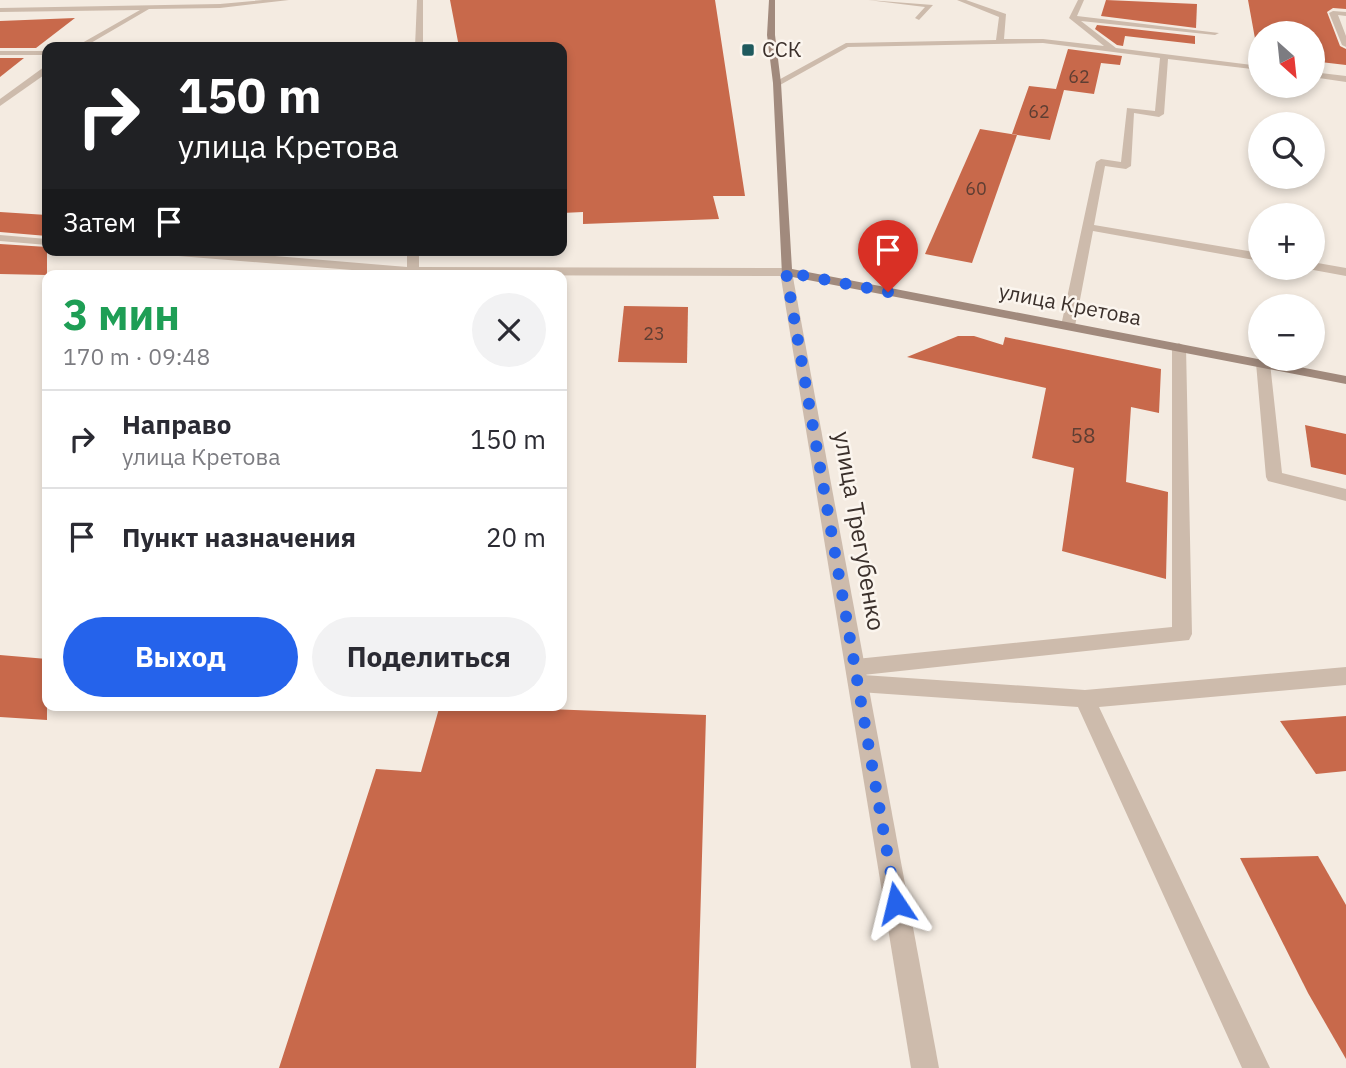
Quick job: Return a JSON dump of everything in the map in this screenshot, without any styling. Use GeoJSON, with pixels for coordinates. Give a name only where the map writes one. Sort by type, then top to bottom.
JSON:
{"type":"FeatureCollection","features":[{"type":"Feature","properties":{"kind":"street"},"geometry":{"type":"LineString","coordinates":[[0,10],[149,8],[286,0]]}},
{"type":"Feature","properties":{"kind":"street"},"geometry":{"type":"LineString","coordinates":[[419,42],[420,0]]}},
{"type":"Feature","properties":{"kind":"street","name":"улица Трегубенко"},"geometry":{"type":"LineString","coordinates":[[772,0],[771,35],[777,83],[786,272],[925,1068]]}},
{"type":"Feature","properties":{"kind":"street"},"geometry":{"type":"LineString","coordinates":[[872,0],[930,5],[919,18]]}},
{"type":"Feature","properties":{"kind":"street"},"geometry":{"type":"LineString","coordinates":[[960,0],[1003,16],[1000,42]]}},
{"type":"Feature","properties":{"kind":"street"},"geometry":{"type":"LineString","coordinates":[[1073,18],[1081,0]]}},
{"type":"Feature","properties":{"kind":"street"},"geometry":{"type":"LineString","coordinates":[[88,42],[149,8]]}},
{"type":"Feature","properties":{"kind":"street"},"geometry":{"type":"LineString","coordinates":[[1346,14],[1333,13],[1346,45]]}},
{"type":"Feature","properties":{"kind":"street"},"geometry":{"type":"LineString","coordinates":[[1073,18],[1114,50]]}},
{"type":"Feature","properties":{"kind":"street"},"geometry":{"type":"LineString","coordinates":[[1073,18],[1214,33]]}},
{"type":"Feature","properties":{"kind":"street"},"geometry":{"type":"LineString","coordinates":[[777,83],[846,45],[1043,41],[1248,66]]}},
{"type":"Feature","properties":{"kind":"street"},"geometry":{"type":"LineString","coordinates":[[0,53],[42,52]]}},
{"type":"Feature","properties":{"kind":"street"},"geometry":{"type":"LineString","coordinates":[[1068,326],[1101,162],[1126,166],[1130,110],[1158,114],[1164,56]]}},
{"type":"Feature","properties":{"kind":"street"},"geometry":{"type":"LineString","coordinates":[[0,103],[42,73]]}},
{"type":"Feature","properties":{"kind":"street"},"geometry":{"type":"LineString","coordinates":[[1325,76],[1346,79]]}},
{"type":"Feature","properties":{"kind":"street"},"geometry":{"type":"LineString","coordinates":[[1087,227],[1248,255]]}},
{"type":"Feature","properties":{"kind":"street"},"geometry":{"type":"LineString","coordinates":[[0,238],[42,242]]}},
{"type":"Feature","properties":{"kind":"street"},"geometry":{"type":"LineString","coordinates":[[228,256],[401,270]]}},
{"type":"Feature","properties":{"kind":"street"},"geometry":{"type":"LineString","coordinates":[[1325,268],[1346,272]]}},
{"type":"Feature","properties":{"kind":"street"},"geometry":{"type":"LineString","coordinates":[[567,271],[786,272]]}},
{"type":"Feature","properties":{"kind":"street","name":"улица Кретова"},"geometry":{"type":"LineString","coordinates":[[786,272],[1248,360]]}},
{"type":"Feature","properties":{"kind":"street"},"geometry":{"type":"LineString","coordinates":[[857,675],[1182,634],[1179,347]]}},
{"type":"Feature","properties":{"kind":"street"},"geometry":{"type":"LineString","coordinates":[[1264,371],[1274,477],[1346,495]]}},
{"type":"Feature","properties":{"kind":"street","name":"улица Кретова"},"geometry":{"type":"LineString","coordinates":[[1302,371],[1346,380]]}},
{"type":"Feature","properties":{"kind":"street"},"geometry":{"type":"LineString","coordinates":[[857,675],[1084,699],[1346,676]]}},
{"type":"Feature","properties":{"kind":"street"},"geometry":{"type":"LineString","coordinates":[[1084,699],[1256,1068]]}},
{"type":"Feature","properties":{"kind":"building"},"geometry":{"type":"Polygon","coordinates":[[[450,0],[715,0],[745,196],[713,196],[719,219],[583,224],[583,212],[567,213],[567,42],[458,42],[450,0]]]}},
{"type":"Feature","properties":{"kind":"building"},"geometry":{"type":"Polygon","coordinates":[[[1106,0],[1197,4],[1196,28],[1101,16],[1106,0]]]}},
{"type":"Feature","properties":{"kind":"building"},"geometry":{"type":"Polygon","coordinates":[[[1248,0],[1346,0],[1346,9],[1333,8],[1327,12],[1340,46],[1346,49],[1346,65],[1325,63],[1325,21],[1252,21],[1248,0]]]}},
{"type":"Feature","properties":{"kind":"building"},"geometry":{"type":"Polygon","coordinates":[[[75,18],[36,48],[0,48],[0,21],[75,18]]]}},
{"type":"Feature","properties":{"kind":"building"},"geometry":{"type":"Polygon","coordinates":[[[1097,25],[1195,36],[1195,44],[1125,36],[1123,46],[1117,45],[1095,29],[1097,25]]]}},
{"type":"Feature","properties":{"kind":"building"},"geometry":{"type":"Polygon","coordinates":[[[1068,49],[1122,56],[1120,65],[1101,63],[1094,94],[1064,90],[1050,140],[1012,134],[1029,86],[1056,89],[1068,49]]]}},
{"type":"Feature","properties":{"kind":"building"},"geometry":{"type":"Polygon","coordinates":[[[0,58],[24,58],[0,77],[0,58]]]}},
{"type":"Feature","properties":{"kind":"building"},"geometry":{"type":"Polygon","coordinates":[[[980,129],[1017,135],[972,263],[925,254],[980,129]]]}},
{"type":"Feature","properties":{"kind":"building"},"geometry":{"type":"Polygon","coordinates":[[[0,212],[42,215],[42,236],[0,232],[0,212]]]}},
{"type":"Feature","properties":{"kind":"building"},"geometry":{"type":"Polygon","coordinates":[[[0,244],[42,247],[42,256],[47,256],[47,270],[42,270],[42,275],[0,274],[0,244]]]}},
{"type":"Feature","properties":{"kind":"building"},"geometry":{"type":"Polygon","coordinates":[[[624,306],[688,307],[687,363],[618,362],[624,306]]]}},
{"type":"Feature","properties":{"kind":"building"},"geometry":{"type":"Polygon","coordinates":[[[958,336],[974,336],[1003,345],[1005,337],[1161,369],[1159,413],[1131,407],[1126,482],[1168,492],[1166,579],[1062,551],[1074,468],[1032,458],[1046,388],[907,357],[958,336]]]}},
{"type":"Feature","properties":{"kind":"building"},"geometry":{"type":"Polygon","coordinates":[[[1305,425],[1346,434],[1346,475],[1311,467],[1305,425]]]}},
{"type":"Feature","properties":{"kind":"building"},"geometry":{"type":"Polygon","coordinates":[[[0,655],[42,659],[42,711],[47,711],[47,720],[0,717],[0,655]]]}},
{"type":"Feature","properties":{"kind":"building"},"geometry":{"type":"Polygon","coordinates":[[[567,710],[706,715],[696,1068],[279,1068],[376,769],[421,772],[438,711],[567,710]]]}},
{"type":"Feature","properties":{"kind":"building"},"geometry":{"type":"Polygon","coordinates":[[[1346,716],[1346,771],[1316,774],[1280,721],[1346,716]]]}},
{"type":"Feature","properties":{"kind":"building"},"geometry":{"type":"Polygon","coordinates":[[[1318,856],[1346,905],[1346,1059],[1308,993],[1240,858],[1318,856]]]}},
{"type":"Feature","properties":{"kind":"place","name":"ССК"},"geometry":{"type":"Point","coordinates":[748,50]}},
{"type":"Feature","properties":{"kind":"route"},"geometry":{"type":"LineString","coordinates":[[888,292],[786,272],[896,903]]}}]}
